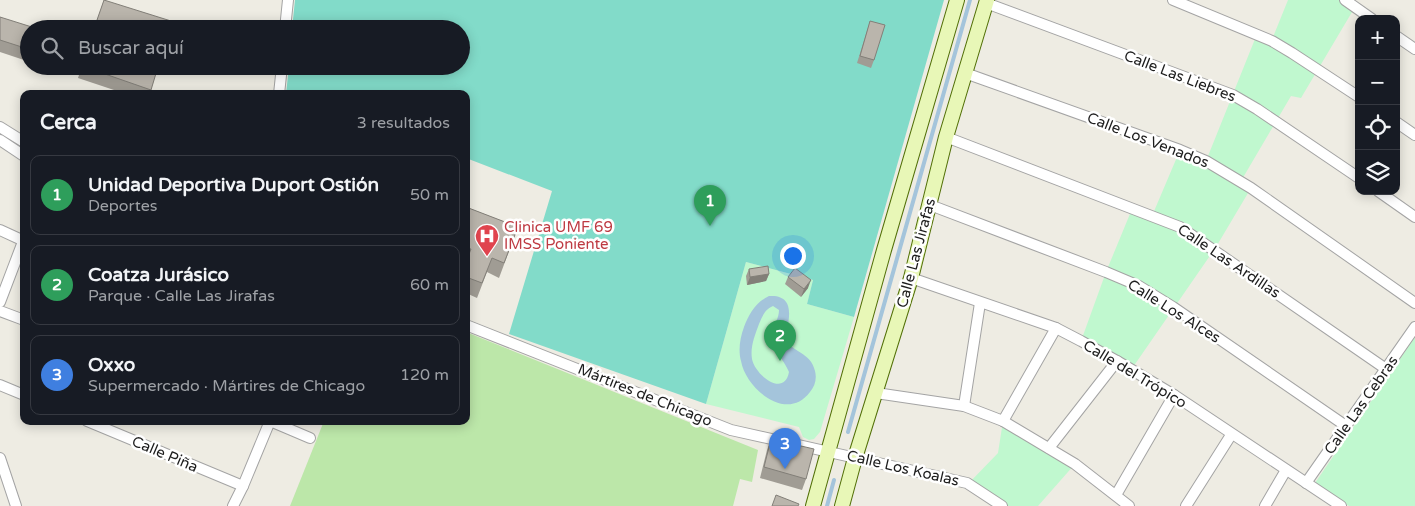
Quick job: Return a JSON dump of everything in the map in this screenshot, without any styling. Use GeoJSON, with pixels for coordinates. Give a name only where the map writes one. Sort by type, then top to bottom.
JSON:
{"type":"FeatureCollection","features":[{"type":"Feature","properties":{"kind":"main road","name":"Calle Las Jirafas"},"geometry":{"type":"LineString","coordinates":[[813,506],[957,0]]}},
{"type":"Feature","properties":{"kind":"main road","name":"Calle Las Jirafas"},"geometry":{"type":"LineString","coordinates":[[842,506],[911,278],[946,137],[987,2]]}},
{"type":"Feature","properties":{"kind":"street"},"geometry":{"type":"LineString","coordinates":[[286,20],[288,0]]}},
{"type":"Feature","properties":{"kind":"street"},"geometry":{"type":"LineString","coordinates":[[1173,0],[1272,42],[1292,53],[1355,95]]}},
{"type":"Feature","properties":{"kind":"street"},"geometry":{"type":"LineString","coordinates":[[1345,0],[1366,15]]}},
{"type":"Feature","properties":{"kind":"street","name":"Calle Las Liebres"},"geometry":{"type":"LineString","coordinates":[[987,2],[1233,95],[1355,175]]}},
{"type":"Feature","properties":{"kind":"street"},"geometry":{"type":"LineString","coordinates":[[1400,39],[1415,49]]}},
{"type":"Feature","properties":{"kind":"street","name":"Calle Los Venados"},"geometry":{"type":"LineString","coordinates":[[965,73],[1206,161],[1251,188],[1415,302]]}},
{"type":"Feature","properties":{"kind":"street"},"geometry":{"type":"LineString","coordinates":[[279,90],[281,75]]}},
{"type":"Feature","properties":{"kind":"street"},"geometry":{"type":"LineString","coordinates":[[1400,125],[1415,134]]}},
{"type":"Feature","properties":{"kind":"street"},"geometry":{"type":"LineString","coordinates":[[0,127],[20,140]]}},
{"type":"Feature","properties":{"kind":"street","name":"Calle Las Ardillas"},"geometry":{"type":"LineString","coordinates":[[946,137],[1180,227],[1386,368]]}},
{"type":"Feature","properties":{"kind":"street"},"geometry":{"type":"LineString","coordinates":[[0,140],[20,153]]}},
{"type":"Feature","properties":{"kind":"street"},"geometry":{"type":"LineString","coordinates":[[1384,195],[1415,217]]}},
{"type":"Feature","properties":{"kind":"street","name":"Calle Los Alces"},"geometry":{"type":"LineString","coordinates":[[930,204],[1139,286],[1173,307],[1346,426]]}},
{"type":"Feature","properties":{"kind":"street"},"geometry":{"type":"LineString","coordinates":[[0,230],[20,238]]}},
{"type":"Feature","properties":{"kind":"street"},"geometry":{"type":"LineString","coordinates":[[0,302],[20,250]]}},
{"type":"Feature","properties":{"kind":"street","name":"Calle del Trópico"},"geometry":{"type":"LineString","coordinates":[[911,278],[1056,328],[1174,395],[1231,435],[1340,506]]}},
{"type":"Feature","properties":{"kind":"street"},"geometry":{"type":"LineString","coordinates":[[964,406],[980,303]]}},
{"type":"Feature","properties":{"kind":"street"},"geometry":{"type":"LineString","coordinates":[[0,310],[20,318]]}},
{"type":"Feature","properties":{"kind":"street","name":"Mártires de Chicago"},"geometry":{"type":"LineString","coordinates":[[470,327],[731,430],[828,451]]}},
{"type":"Feature","properties":{"kind":"street","name":"Calle Las Cebras"},"geometry":{"type":"LineString","coordinates":[[1306,483],[1415,327]]}},
{"type":"Feature","properties":{"kind":"street"},"geometry":{"type":"LineString","coordinates":[[1003,421],[1056,328]]}},
{"type":"Feature","properties":{"kind":"street"},"geometry":{"type":"LineString","coordinates":[[1049,448],[1116,361]]}},
{"type":"Feature","properties":{"kind":"street"},"geometry":{"type":"LineString","coordinates":[[0,385],[20,393]]}},
{"type":"Feature","properties":{"kind":"street"},"geometry":{"type":"LineString","coordinates":[[876,393],[964,406],[1003,421],[1075,464],[1129,506]]}},
{"type":"Feature","properties":{"kind":"street"},"geometry":{"type":"LineString","coordinates":[[1116,495],[1174,395]]}},
{"type":"Feature","properties":{"kind":"street","name":"Calle Piña"},"geometry":{"type":"LineString","coordinates":[[97,425],[243,486]]}},
{"type":"Feature","properties":{"kind":"street"},"geometry":{"type":"LineString","coordinates":[[233,506],[268,425]]}},
{"type":"Feature","properties":{"kind":"street"},"geometry":{"type":"LineString","coordinates":[[279,425],[310,438]]}},
{"type":"Feature","properties":{"kind":"street"},"geometry":{"type":"LineString","coordinates":[[1186,506],[1231,435]]}},
{"type":"Feature","properties":{"kind":"street","name":"Calle Los Koalas"},"geometry":{"type":"LineString","coordinates":[[828,451],[967,483],[1001,506]]}},
{"type":"Feature","properties":{"kind":"street"},"geometry":{"type":"LineString","coordinates":[[0,458],[16,506]]}},
{"type":"Feature","properties":{"kind":"street"},"geometry":{"type":"LineString","coordinates":[[1265,506],[1286,470]]}},
{"type":"Feature","properties":{"kind":"green space"},"geometry":{"type":"Polygon","coordinates":[[[1288,0],[1345,0],[1355,7],[1301,98],[1291,96],[1241,181],[1251,188],[1216,247],[1131,370],[1081,341],[1106,272],[1132,209],[1152,216],[1180,150],[1206,161],[1257,34],[1271,42],[1288,0]]]}},
{"type":"Feature","properties":{"kind":"green space"},"geometry":{"type":"Polygon","coordinates":[[[746,262],[813,280],[807,304],[854,317],[820,432],[814,439],[809,440],[803,437],[799,427],[706,404],[746,262]]]}},
{"type":"Feature","properties":{"kind":"green space"},"geometry":{"type":"Polygon","coordinates":[[[470,334],[758,450],[752,482],[740,479],[733,506],[290,506],[322,425],[470,425],[470,334]]]}},
{"type":"Feature","properties":{"kind":"green space"},"geometry":{"type":"Polygon","coordinates":[[[1415,337],[1415,506],[1349,506],[1315,483],[1415,337]]]}},
{"type":"Feature","properties":{"kind":"green space"},"geometry":{"type":"Polygon","coordinates":[[[1003,421],[1075,464],[1038,506],[1001,506],[968,484],[998,453],[1003,421]]]}},
{"type":"Feature","properties":{"kind":"shaded area"},"geometry":{"type":"Polygon","coordinates":[[[295,0],[944,0],[854,317],[807,304],[813,280],[746,262],[706,404],[509,334],[552,191],[470,160],[470,90],[286,90],[288,75],[470,75],[470,20],[293,20],[295,0]]]}},
{"type":"Feature","properties":{"kind":"shaded area"},"geometry":{"type":"Polygon","coordinates":[[[769,296],[778,297],[788,305],[789,318],[785,339],[809,360],[815,371],[816,380],[812,390],[801,401],[790,404],[779,403],[769,399],[759,391],[744,372],[741,361],[740,344],[744,327],[754,309],[769,296]],[[773,306],[764,314],[753,341],[752,350],[752,359],[758,371],[776,384],[786,380],[789,372],[776,349],[773,339],[779,310],[773,306]]]}},
{"type":"Feature","properties":{"kind":"building"},"geometry":{"type":"Polygon","coordinates":[[[104,0],[168,20],[97,20],[104,0]]]}},
{"type":"Feature","properties":{"kind":"building"},"geometry":{"type":"Polygon","coordinates":[[[0,17],[20,23],[20,46],[0,40],[0,17]]]}},
{"type":"Feature","properties":{"kind":"building"},"geometry":{"type":"Polygon","coordinates":[[[870,21],[885,25],[874,60],[860,56],[870,21]]]}},
{"type":"Feature","properties":{"kind":"building"},"geometry":{"type":"Polygon","coordinates":[[[108,75],[156,75],[151,90],[108,75]]]}},
{"type":"Feature","properties":{"kind":"building","name":"Clinica UMF 69 IMSS Poniente"},"geometry":{"type":"Polygon","coordinates":[[[470,209],[518,227],[504,263],[492,258],[482,283],[470,278],[470,209]]]}},
{"type":"Feature","properties":{"kind":"building"},"geometry":{"type":"Polygon","coordinates":[[[768,266],[769,274],[750,277],[749,269],[768,266]]]}},
{"type":"Feature","properties":{"kind":"building"},"geometry":{"type":"Polygon","coordinates":[[[795,268],[811,280],[804,289],[788,277],[795,268]]]}},
{"type":"Feature","properties":{"kind":"building"},"geometry":{"type":"Polygon","coordinates":[[[771,439],[814,449],[806,479],[764,467],[771,439]]]}},
{"type":"Feature","properties":{"kind":"building"},"geometry":{"type":"Polygon","coordinates":[[[776,495],[799,504],[798,506],[772,506],[776,495]]]}},
{"type":"Feature","properties":{"kind":"waterway"},"geometry":{"type":"LineString","coordinates":[[848,432],[970,0]]}},
{"type":"Feature","properties":{"kind":"waterway"},"geometry":{"type":"LineString","coordinates":[[827,506],[834,480]]}},
{"type":"Feature","properties":{"kind":"place","name":"Unidad Deportiva Duport Ostión"},"geometry":{"type":"Point","coordinates":[710,226]}},
{"type":"Feature","properties":{"kind":"place","name":"Clinica UMF 69 IMSS Poniente"},"geometry":{"type":"Point","coordinates":[487,257]}},
{"type":"Feature","properties":{"kind":"place","name":"Coatza Jurásico"},"geometry":{"type":"Point","coordinates":[780,361]}},
{"type":"Feature","properties":{"kind":"place","name":"Oxxo"},"geometry":{"type":"Point","coordinates":[785,469]}}]}
